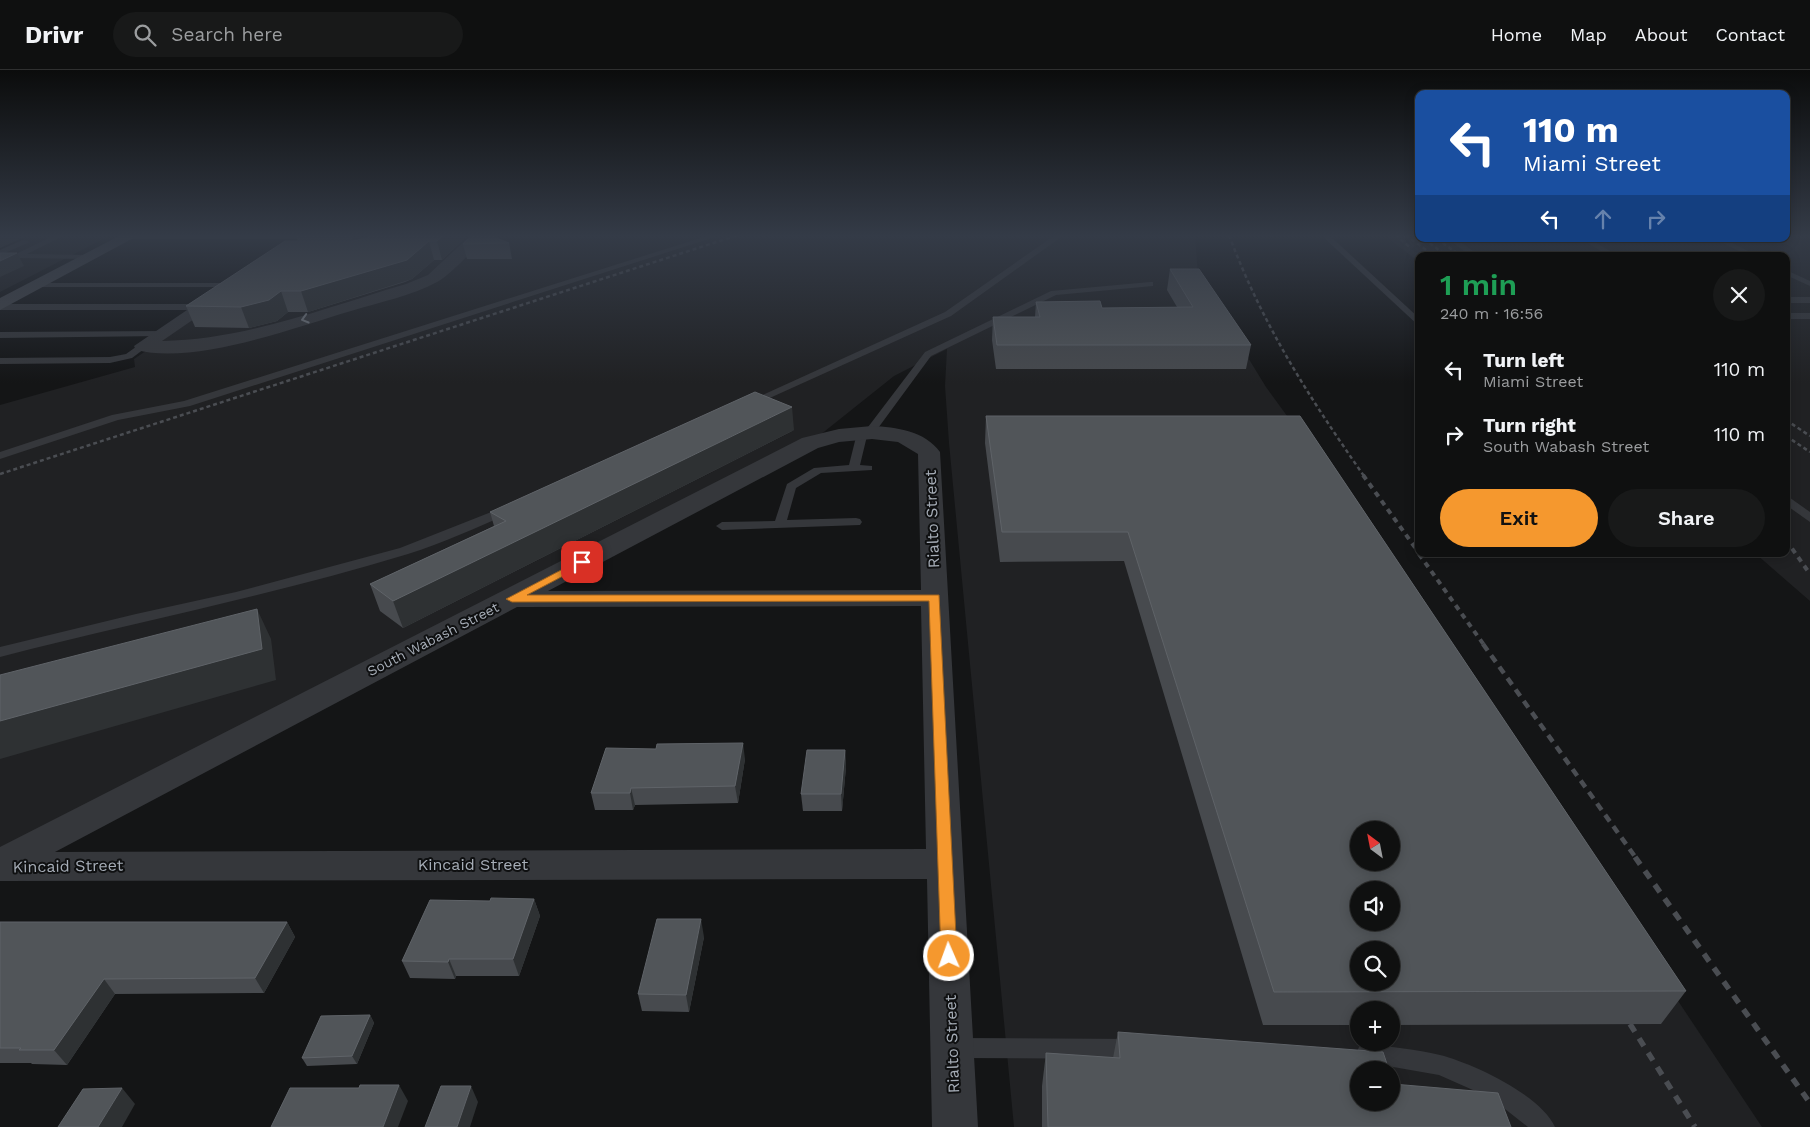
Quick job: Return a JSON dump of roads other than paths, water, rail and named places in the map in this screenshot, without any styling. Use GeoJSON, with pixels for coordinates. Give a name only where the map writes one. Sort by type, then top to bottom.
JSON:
{"type":"FeatureCollection","features":[{"type":"Feature","properties":{"kind":"main road"},"geometry":{"type":"LineString","coordinates":[[0,306],[39,284]]}},
{"type":"Feature","properties":{"kind":"street"},"geometry":{"type":"LineString","coordinates":[[143,346],[178,348],[208,344],[255,333],[420,284]]}},
{"type":"Feature","properties":{"kind":"street"},"geometry":{"type":"LineString","coordinates":[[143,346],[238,285]]}},
{"type":"Feature","properties":{"kind":"street","name":"South Wabash Street"},"geometry":{"type":"LineString","coordinates":[[0,866],[810,443],[838,436],[866,433],[902,437]]}},
{"type":"Feature","properties":{"kind":"street","name":"Rialto Street"},"geometry":{"type":"LineString","coordinates":[[902,437],[916,441],[929,452],[955,1127]]}},
{"type":"Feature","properties":{"kind":"street"},"geometry":{"type":"LineString","coordinates":[[512,599],[935,598]]}},
{"type":"Feature","properties":{"kind":"street","name":"Kincaid Street"},"geometry":{"type":"LineString","coordinates":[[0,866],[904,862],[945,865]]}},
{"type":"Feature","properties":{"kind":"lane"},"geometry":{"type":"LineString","coordinates":[[0,456],[116,417],[186,404],[562,284]]}},
{"type":"Feature","properties":{"kind":"lane"},"geometry":{"type":"LineString","coordinates":[[733,410],[948,314],[990,284]]}},
{"type":"Feature","properties":{"kind":"lane"},"geometry":{"type":"LineString","coordinates":[[854,468],[866,433],[928,354],[1054,292],[1146,284]]}},
{"type":"Feature","properties":{"kind":"lane"},"geometry":{"type":"LineString","coordinates":[[1378,284],[1415,319]]}},
{"type":"Feature","properties":{"kind":"lane"},"geometry":{"type":"LineString","coordinates":[[36,286],[238,285]]}},
{"type":"Feature","properties":{"kind":"lane"},"geometry":{"type":"LineString","coordinates":[[1790,300],[1810,300]]}},
{"type":"Feature","properties":{"kind":"lane"},"geometry":{"type":"LineString","coordinates":[[0,306],[203,306]]}},
{"type":"Feature","properties":{"kind":"lane"},"geometry":{"type":"LineString","coordinates":[[1790,316],[1810,316]]}},
{"type":"Feature","properties":{"kind":"lane"},"geometry":{"type":"LineString","coordinates":[[0,335],[162,333]]}},
{"type":"Feature","properties":{"kind":"lane"},"geometry":{"type":"LineString","coordinates":[[0,361],[110,360],[129,356],[143,346]]}},
{"type":"Feature","properties":{"kind":"lane"},"geometry":{"type":"LineString","coordinates":[[780,524],[792,486],[818,470],[868,468]]}},
{"type":"Feature","properties":{"kind":"lane"},"geometry":{"type":"LineString","coordinates":[[1790,502],[1810,518]]}},
{"type":"Feature","properties":{"kind":"lane"},"geometry":{"type":"LineString","coordinates":[[0,652],[136,618],[238,596],[405,551],[519,505]]}},
{"type":"Feature","properties":{"kind":"lane"},"geometry":{"type":"LineString","coordinates":[[722,526],[856,522]]}},
{"type":"Feature","properties":{"kind":"lane"},"geometry":{"type":"LineString","coordinates":[[952,1048],[1152,1050]]}},
{"type":"Feature","properties":{"kind":"lane"},"geometry":{"type":"LineString","coordinates":[[1351,1052],[1440,1064],[1499,1090],[1531,1112],[1543,1127]]}},
{"type":"Feature","properties":{"kind":"railway"},"geometry":{"type":"LineString","coordinates":[[0,474],[586,284]]}},
{"type":"Feature","properties":{"kind":"railway"},"geometry":{"type":"LineString","coordinates":[[1250,284],[1272,330],[1306,389],[1364,476]]}},
{"type":"Feature","properties":{"kind":"railway"},"geometry":{"type":"LineString","coordinates":[[1790,423],[1810,436]]}},
{"type":"Feature","properties":{"kind":"railway"},"geometry":{"type":"LineString","coordinates":[[1790,439],[1810,452]]}},
{"type":"Feature","properties":{"kind":"railway"},"geometry":{"type":"LineString","coordinates":[[1363,475],[1415,547]]}},
{"type":"Feature","properties":{"kind":"railway"},"geometry":{"type":"LineString","coordinates":[[1790,546],[1810,574]]}},
{"type":"Feature","properties":{"kind":"railway"},"geometry":{"type":"LineString","coordinates":[[1421,557],[1484,645]]}},
{"type":"Feature","properties":{"kind":"railway"},"geometry":{"type":"LineString","coordinates":[[1483,644],[1636,858]]}},
{"type":"Feature","properties":{"kind":"railway"},"geometry":{"type":"LineString","coordinates":[[1635,857],[1810,1103]]}},
{"type":"Feature","properties":{"kind":"railway"},"geometry":{"type":"LineString","coordinates":[[1630,1024],[1695,1127]]}}]}
